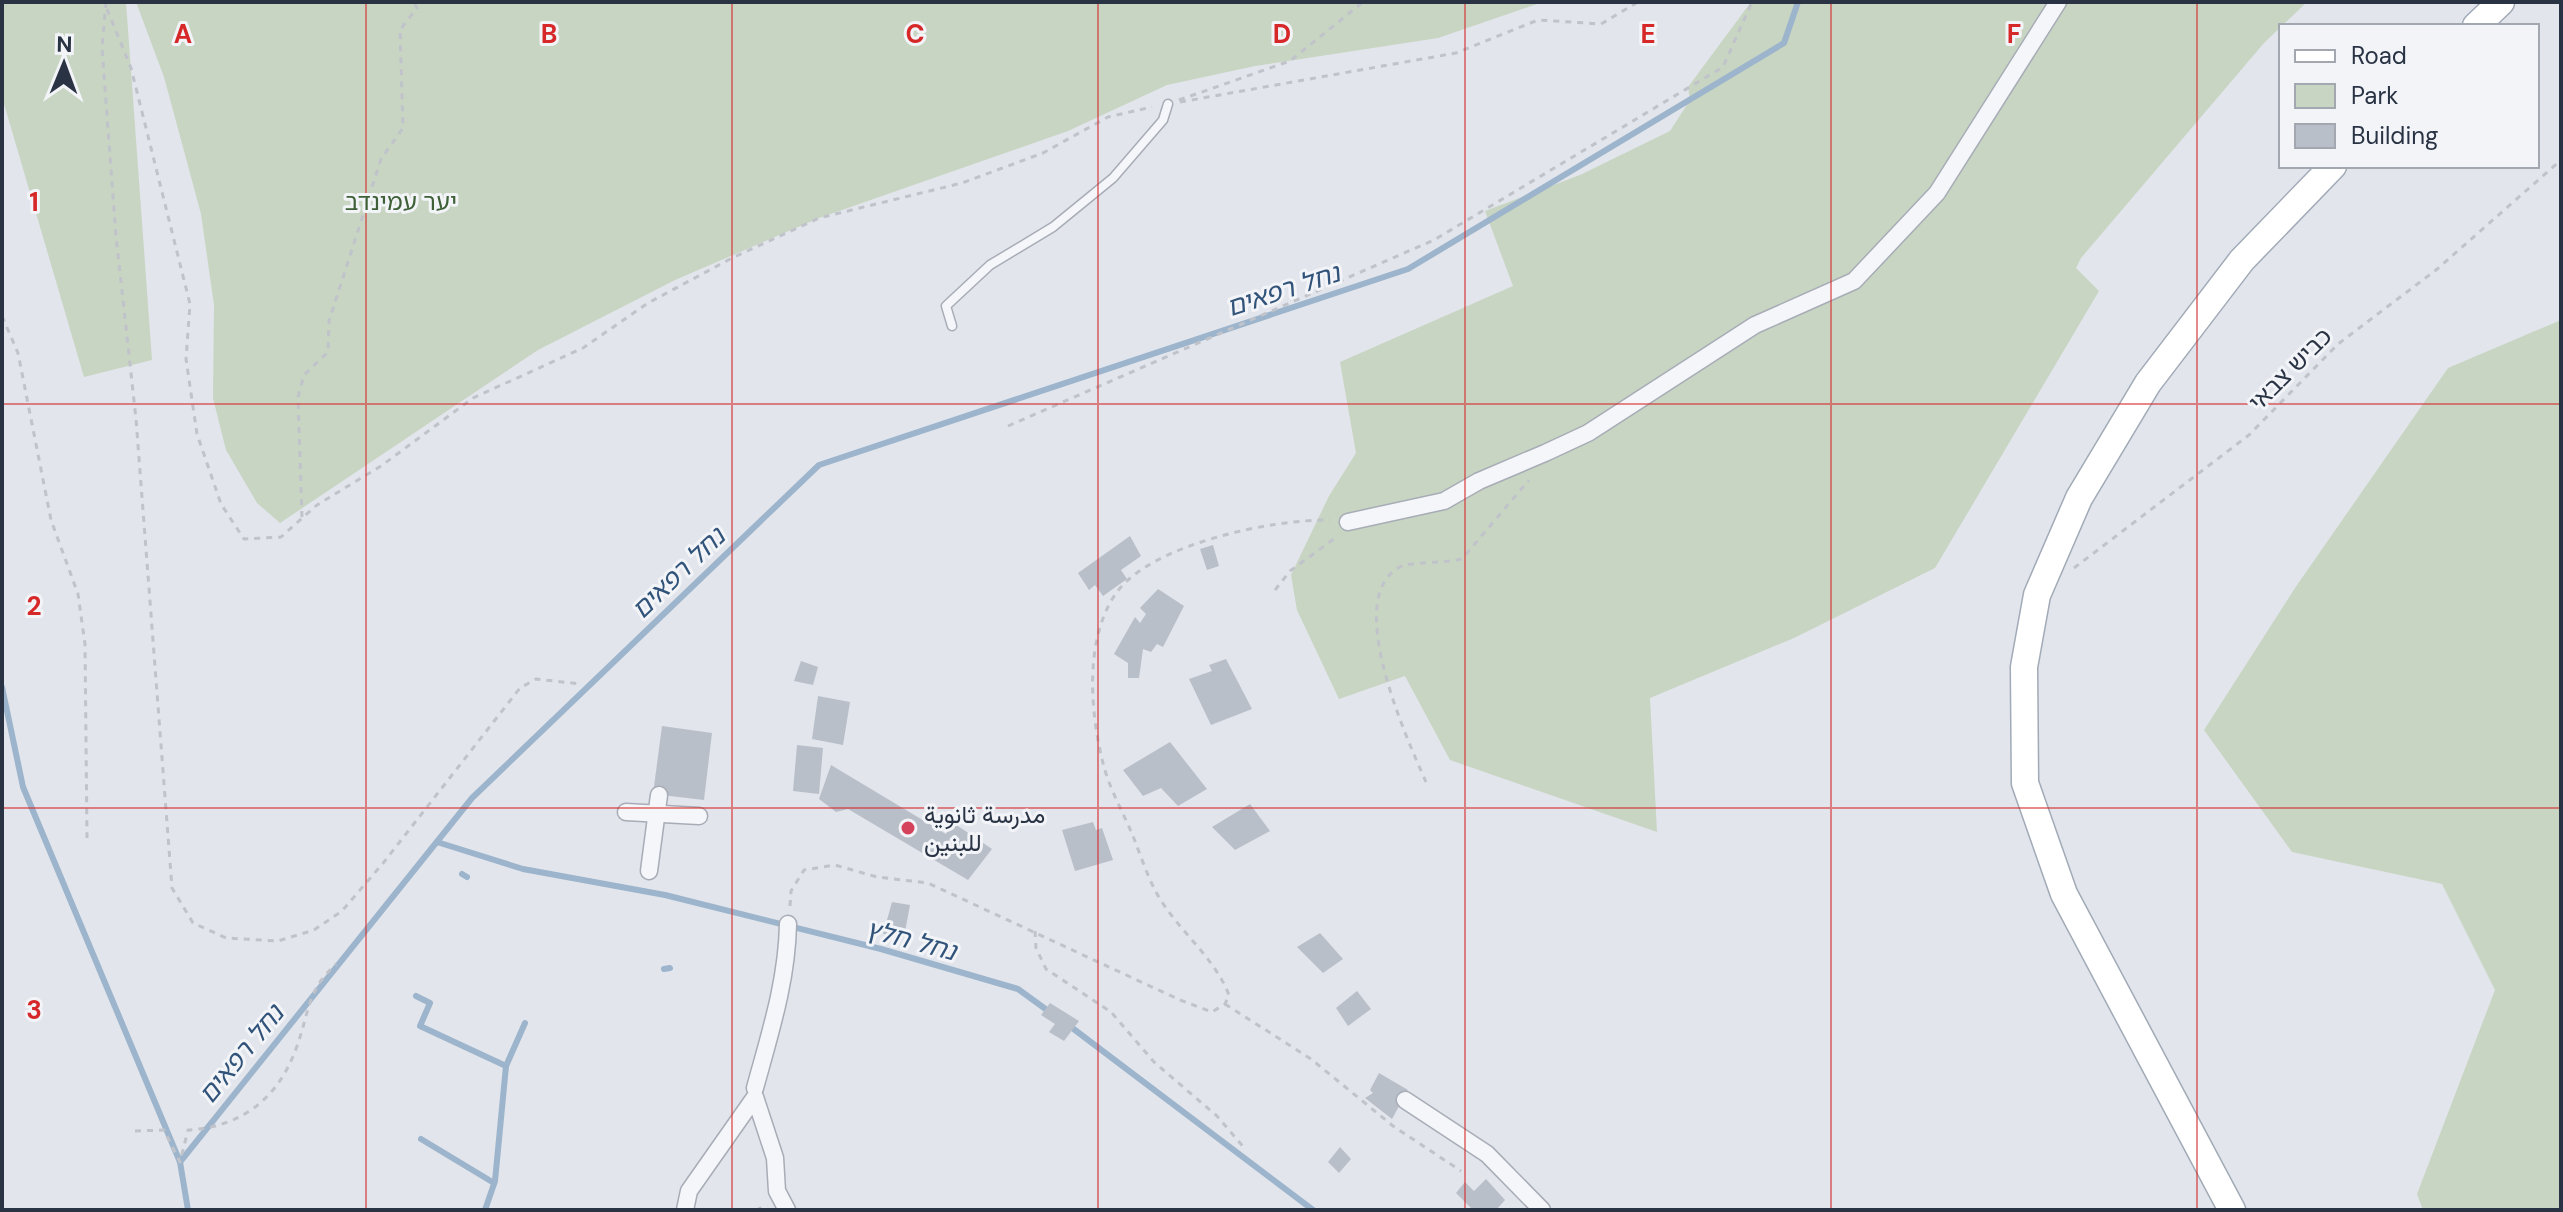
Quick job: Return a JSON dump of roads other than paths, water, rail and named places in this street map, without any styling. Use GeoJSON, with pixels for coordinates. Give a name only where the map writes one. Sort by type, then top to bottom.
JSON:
{"type":"FeatureCollection","features":[{"type":"Feature","properties":{"kind":"main road"},"geometry":{"type":"LineString","coordinates":[[2478,24],[2501,2]]}},
{"type":"Feature","properties":{"kind":"main road"},"geometry":{"type":"LineString","coordinates":[[2232,1210],[2064,894],[2025,783],[2024,667],[2037,595],[2079,498],[2148,383],[2242,260],[2331,168]]}},
{"type":"Feature","properties":{"kind":"street"},"geometry":{"type":"LineString","coordinates":[[1348,522],[1444,501],[1479,481],[1588,433],[1755,325],[1854,281],[1937,193],[2058,2]]}},
{"type":"Feature","properties":{"kind":"street"},"geometry":{"type":"LineString","coordinates":[[649,871],[659,795]]}},
{"type":"Feature","properties":{"kind":"street"},"geometry":{"type":"LineString","coordinates":[[626,812],[699,816]]}},
{"type":"Feature","properties":{"kind":"street"},"geometry":{"type":"LineString","coordinates":[[755,1088],[778,1007],[787,953],[788,924]]}},
{"type":"Feature","properties":{"kind":"street"},"geometry":{"type":"LineString","coordinates":[[685,1210],[689,1191],[755,1097],[775,1158],[777,1191],[787,1210]]}},
{"type":"Feature","properties":{"kind":"street"},"geometry":{"type":"LineString","coordinates":[[1405,1100],[1487,1154],[1542,1210]]}},
{"type":"Feature","properties":{"kind":"lane"},"geometry":{"type":"LineString","coordinates":[[952,326],[946,306],[990,265],[1053,227],[1113,178],[1163,120],[1168,104]]}},
{"type":"Feature","properties":{"kind":"waterway","name":"נחל רפאים"},"geometry":{"type":"LineString","coordinates":[[2,687],[23,787],[180,1162],[472,798],[819,465],[1408,269],[1784,43],[1798,2]]}},
{"type":"Feature","properties":{"kind":"waterway","name":"נחל חלץ"},"geometry":{"type":"LineString","coordinates":[[437,842],[523,869],[665,895],[881,949],[1018,989],[1051,1013]]}},
{"type":"Feature","properties":{"kind":"waterway"},"geometry":{"type":"LineString","coordinates":[[462,874],[467,877]]}},
{"type":"Feature","properties":{"kind":"waterway"},"geometry":{"type":"LineString","coordinates":[[664,969],[670,968]]}},
{"type":"Feature","properties":{"kind":"waterway"},"geometry":{"type":"LineString","coordinates":[[416,996],[430,1003],[420,1026],[506,1066]]}},
{"type":"Feature","properties":{"kind":"waterway"},"geometry":{"type":"LineString","coordinates":[[485,1210],[495,1181],[506,1066],[525,1023]]}},
{"type":"Feature","properties":{"kind":"waterway","name":"נחל חלץ"},"geometry":{"type":"LineString","coordinates":[[1067,1024],[1313,1210]]}},
{"type":"Feature","properties":{"kind":"waterway"},"geometry":{"type":"LineString","coordinates":[[421,1139],[494,1183]]}},
{"type":"Feature","properties":{"kind":"waterway"},"geometry":{"type":"LineString","coordinates":[[180,1162],[188,1210]]}},
{"type":"Feature","properties":{"kind":"place","name":"مدرسة ثانوية للبنين"},"geometry":{"type":"Point","coordinates":[908,828]}},
{"type":"Feature","properties":{"kind":"park label","name":"יער עמינדב"},"geometry":{"type":"Point","coordinates":[401,201]}}]}
